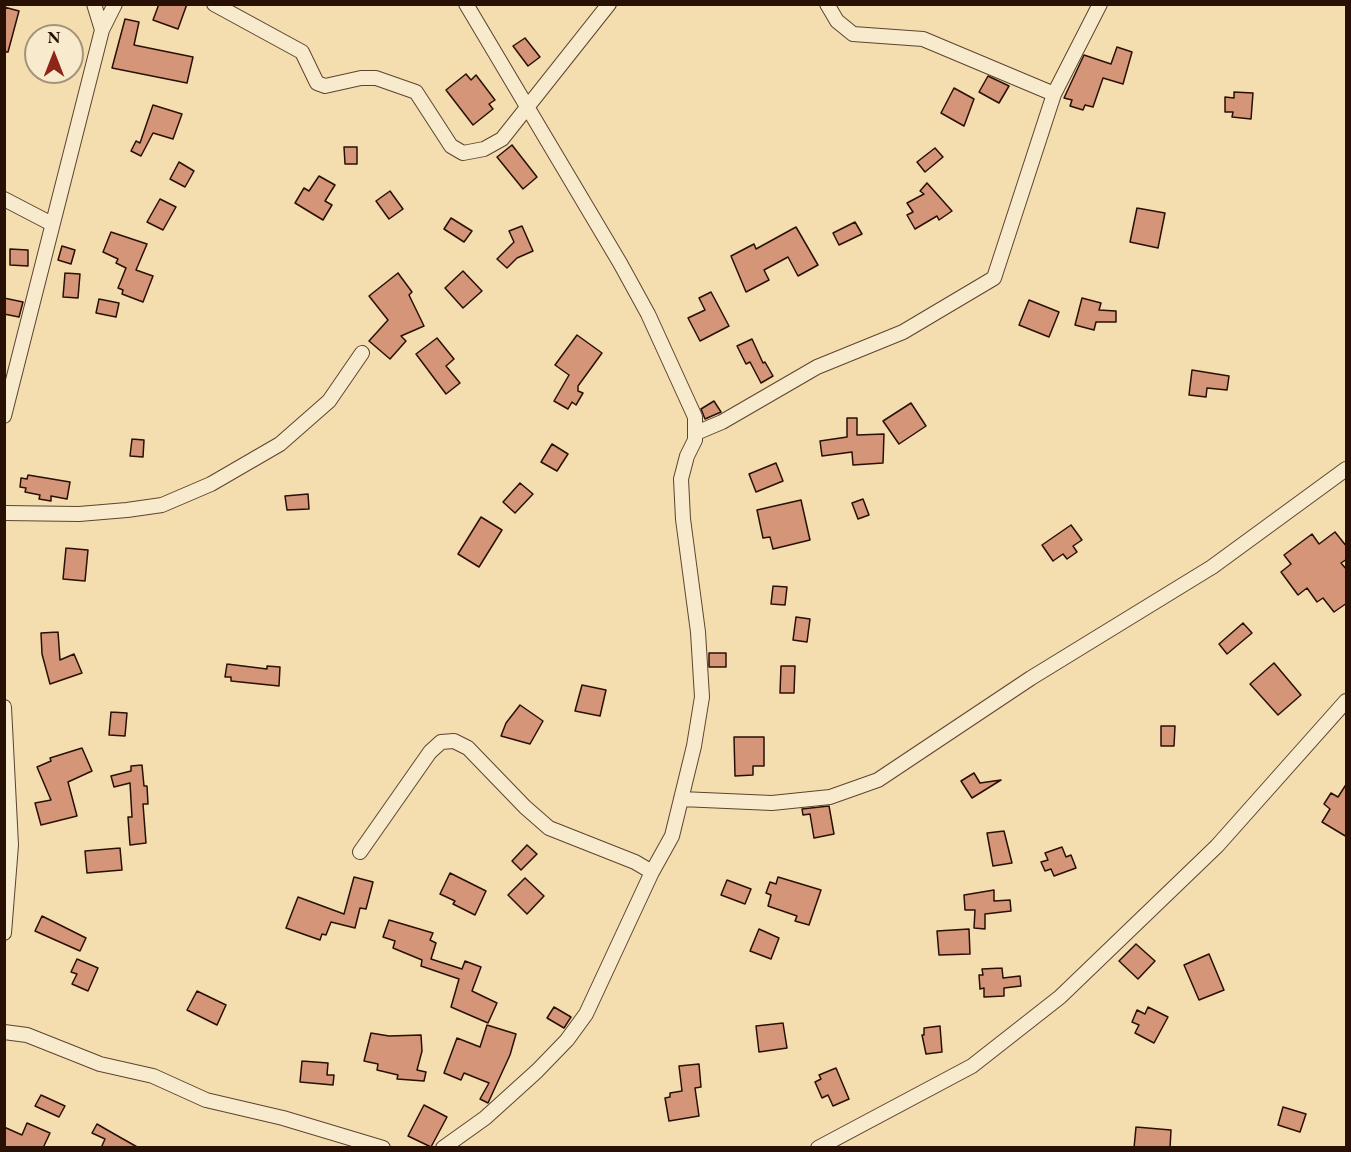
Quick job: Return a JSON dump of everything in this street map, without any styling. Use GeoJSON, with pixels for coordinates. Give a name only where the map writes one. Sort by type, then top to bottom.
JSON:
{"type":"FeatureCollection","features":[{"type":"Feature","properties":{"kind":"street"},"geometry":{"type":"LineString","coordinates":[[94,4],[102,30]]}},
{"type":"Feature","properties":{"kind":"street"},"geometry":{"type":"LineString","coordinates":[[4,416],[37,295],[52,224],[102,30],[115,4]]}},
{"type":"Feature","properties":{"kind":"street"},"geometry":{"type":"LineString","coordinates":[[214,4],[302,52],[317,82],[325,86],[361,78],[376,78],[416,92],[451,146],[463,153],[484,149],[502,139],[609,4]]}},
{"type":"Feature","properties":{"kind":"street"},"geometry":{"type":"LineString","coordinates":[[443,1148],[485,1118],[537,1071],[567,1040],[586,1014],[652,872],[672,836],[702,697],[681,479],[696,433],[695,417],[648,314],[466,4]]}},
{"type":"Feature","properties":{"kind":"street"},"geometry":{"type":"LineString","coordinates":[[828,4],[837,21],[853,34],[923,39],[1054,94]]}},
{"type":"Feature","properties":{"kind":"street"},"geometry":{"type":"LineString","coordinates":[[696,433],[722,422],[817,367],[903,332],[994,278],[1054,94],[1100,4]]}},
{"type":"Feature","properties":{"kind":"street"},"geometry":{"type":"LineString","coordinates":[[4,199],[52,224]]}},
{"type":"Feature","properties":{"kind":"street"},"geometry":{"type":"LineString","coordinates":[[4,513],[79,514],[128,510],[162,505],[211,484],[280,444],[329,401],[362,353]]}},
{"type":"Feature","properties":{"kind":"street"},"geometry":{"type":"LineString","coordinates":[[681,799],[772,803],[830,797],[878,780],[1031,678],[1212,567],[1347,468]]}},
{"type":"Feature","properties":{"kind":"street"},"geometry":{"type":"LineString","coordinates":[[818,1148],[972,1066],[1060,997],[1217,846],[1347,701]]}},
{"type":"Feature","properties":{"kind":"street"},"geometry":{"type":"LineString","coordinates":[[4,707],[11,845],[4,933]]}},
{"type":"Feature","properties":{"kind":"street"},"geometry":{"type":"LineString","coordinates":[[360,852],[430,752],[441,742],[454,741],[468,748],[525,807],[549,828],[635,862],[652,872]]}},
{"type":"Feature","properties":{"kind":"street"},"geometry":{"type":"LineString","coordinates":[[4,1032],[27,1035],[100,1064],[153,1076],[206,1100],[284,1118],[382,1148]]}},
{"type":"Feature","properties":{"kind":"building"},"geometry":{"type":"Polygon","coordinates":[[[159,4],[187,4],[178,29],[153,20],[159,4]]]}},
{"type":"Feature","properties":{"kind":"building"},"geometry":{"type":"Polygon","coordinates":[[[4,7],[19,11],[8,52],[4,52],[4,7]]]}},
{"type":"Feature","properties":{"kind":"building"},"geometry":{"type":"Polygon","coordinates":[[[125,19],[139,22],[134,45],[193,57],[187,83],[112,68],[125,19]]]}},
{"type":"Feature","properties":{"kind":"building"},"geometry":{"type":"Polygon","coordinates":[[[525,38],[540,57],[528,66],[513,46],[525,38]]]}},
{"type":"Feature","properties":{"kind":"building"},"geometry":{"type":"Polygon","coordinates":[[[1117,47],[1132,52],[1123,84],[1103,78],[1093,107],[1085,105],[1083,110],[1070,106],[1072,100],[1064,98],[1084,55],[1111,64],[1117,47]]]}},
{"type":"Feature","properties":{"kind":"building"},"geometry":{"type":"Polygon","coordinates":[[[466,74],[471,80],[476,75],[495,100],[489,104],[493,109],[473,125],[446,90],[466,74]]]}},
{"type":"Feature","properties":{"kind":"building"},"geometry":{"type":"Polygon","coordinates":[[[988,76],[1009,86],[999,103],[979,92],[988,76]]]}},
{"type":"Feature","properties":{"kind":"building"},"geometry":{"type":"Polygon","coordinates":[[[954,88],[974,99],[964,126],[941,113],[954,88]]]}},
{"type":"Feature","properties":{"kind":"building"},"geometry":{"type":"Polygon","coordinates":[[[1234,92],[1253,93],[1251,119],[1232,117],[1233,112],[1225,112],[1225,97],[1234,98],[1234,92]]]}},
{"type":"Feature","properties":{"kind":"building"},"geometry":{"type":"Polygon","coordinates":[[[153,105],[182,114],[173,139],[153,133],[141,156],[131,151],[136,141],[140,143],[153,105]]]}},
{"type":"Feature","properties":{"kind":"building"},"geometry":{"type":"Polygon","coordinates":[[[512,145],[537,177],[523,189],[497,157],[512,145]]]}},
{"type":"Feature","properties":{"kind":"building"},"geometry":{"type":"Polygon","coordinates":[[[344,147],[357,147],[357,164],[345,164],[344,147]]]}},
{"type":"Feature","properties":{"kind":"building"},"geometry":{"type":"Polygon","coordinates":[[[935,148],[943,157],[925,172],[917,162],[935,148]]]}},
{"type":"Feature","properties":{"kind":"building"},"geometry":{"type":"Polygon","coordinates":[[[179,162],[194,171],[185,187],[170,179],[179,162]]]}},
{"type":"Feature","properties":{"kind":"building"},"geometry":{"type":"Polygon","coordinates":[[[319,176],[335,185],[325,201],[332,205],[323,220],[295,203],[304,188],[309,191],[319,176]]]}},
{"type":"Feature","properties":{"kind":"building"},"geometry":{"type":"Polygon","coordinates":[[[927,183],[952,211],[939,220],[937,216],[915,229],[907,215],[913,212],[907,203],[924,194],[920,191],[927,183]]]}},
{"type":"Feature","properties":{"kind":"building"},"geometry":{"type":"Polygon","coordinates":[[[390,191],[403,209],[389,219],[376,201],[390,191]]]}},
{"type":"Feature","properties":{"kind":"building"},"geometry":{"type":"Polygon","coordinates":[[[160,199],[176,207],[163,230],[147,222],[160,199]]]}},
{"type":"Feature","properties":{"kind":"building"},"geometry":{"type":"Polygon","coordinates":[[[1137,208],[1165,213],[1158,248],[1130,242],[1137,208]]]}},
{"type":"Feature","properties":{"kind":"building"},"geometry":{"type":"Polygon","coordinates":[[[451,218],[472,231],[464,242],[444,229],[451,218]]]}},
{"type":"Feature","properties":{"kind":"building"},"geometry":{"type":"Polygon","coordinates":[[[855,222],[862,234],[839,245],[833,233],[855,222]]]}},
{"type":"Feature","properties":{"kind":"building"},"geometry":{"type":"Polygon","coordinates":[[[522,226],[533,251],[517,258],[507,268],[497,259],[514,242],[509,231],[522,226]]]}},
{"type":"Feature","properties":{"kind":"building"},"geometry":{"type":"Polygon","coordinates":[[[796,227],[818,265],[798,276],[788,257],[764,270],[769,280],[746,292],[731,256],[754,244],[756,249],[796,227]]]}},
{"type":"Feature","properties":{"kind":"building"},"geometry":{"type":"Polygon","coordinates":[[[111,232],[147,244],[136,270],[153,276],[143,302],[122,294],[123,290],[118,288],[126,268],[116,263],[118,259],[103,252],[111,232]]]}},
{"type":"Feature","properties":{"kind":"building"},"geometry":{"type":"Polygon","coordinates":[[[62,246],[75,250],[71,264],[58,260],[62,246]]]}},
{"type":"Feature","properties":{"kind":"building"},"geometry":{"type":"Polygon","coordinates":[[[10,249],[28,250],[28,266],[10,265],[10,249]]]}},
{"type":"Feature","properties":{"kind":"building"},"geometry":{"type":"Polygon","coordinates":[[[463,271],[482,291],[463,308],[445,288],[463,271]]]}},
{"type":"Feature","properties":{"kind":"building"},"geometry":{"type":"Polygon","coordinates":[[[65,273],[80,274],[78,298],[63,297],[65,273]]]}},
{"type":"Feature","properties":{"kind":"building"},"geometry":{"type":"Polygon","coordinates":[[[398,273],[412,292],[409,295],[424,326],[401,336],[406,341],[390,359],[369,341],[388,320],[369,296],[398,273]]]}},
{"type":"Feature","properties":{"kind":"building"},"geometry":{"type":"Polygon","coordinates":[[[711,292],[729,326],[700,341],[688,318],[705,310],[699,298],[711,292]]]}},
{"type":"Feature","properties":{"kind":"building"},"geometry":{"type":"Polygon","coordinates":[[[4,298],[23,302],[19,317],[4,314],[4,298]]]}},
{"type":"Feature","properties":{"kind":"building"},"geometry":{"type":"Polygon","coordinates":[[[1082,298],[1101,303],[1099,310],[1116,311],[1116,322],[1096,322],[1094,330],[1075,325],[1082,298]]]}},
{"type":"Feature","properties":{"kind":"building"},"geometry":{"type":"Polygon","coordinates":[[[99,299],[119,303],[116,317],[96,313],[99,299]]]}},
{"type":"Feature","properties":{"kind":"building"},"geometry":{"type":"Polygon","coordinates":[[[1029,300],[1059,312],[1049,337],[1019,325],[1029,300]]]}},
{"type":"Feature","properties":{"kind":"building"},"geometry":{"type":"Polygon","coordinates":[[[577,335],[602,353],[578,386],[578,391],[583,393],[576,405],[572,402],[568,409],[554,401],[569,375],[555,365],[577,335]]]}},
{"type":"Feature","properties":{"kind":"building"},"geometry":{"type":"Polygon","coordinates":[[[437,338],[454,359],[446,366],[460,383],[446,394],[416,354],[437,338]]]}},
{"type":"Feature","properties":{"kind":"building"},"geometry":{"type":"Polygon","coordinates":[[[752,339],[763,363],[765,362],[773,376],[761,383],[750,362],[746,364],[737,346],[752,339]]]}},
{"type":"Feature","properties":{"kind":"building"},"geometry":{"type":"Polygon","coordinates":[[[1192,370],[1229,376],[1227,390],[1207,388],[1206,397],[1189,395],[1192,370]]]}},
{"type":"Feature","properties":{"kind":"building"},"geometry":{"type":"Polygon","coordinates":[[[714,401],[721,412],[705,419],[701,409],[714,401]]]}},
{"type":"Feature","properties":{"kind":"building"},"geometry":{"type":"Polygon","coordinates":[[[911,403],[926,426],[899,444],[883,421],[911,403]]]}},
{"type":"Feature","properties":{"kind":"building"},"geometry":{"type":"Polygon","coordinates":[[[847,418],[857,418],[857,435],[884,434],[883,463],[853,465],[852,452],[822,456],[820,441],[847,437],[847,418]]]}},
{"type":"Feature","properties":{"kind":"building"},"geometry":{"type":"Polygon","coordinates":[[[132,439],[144,440],[143,457],[130,456],[132,439]]]}},
{"type":"Feature","properties":{"kind":"building"},"geometry":{"type":"Polygon","coordinates":[[[552,444],[568,454],[557,471],[541,462],[552,444]]]}},
{"type":"Feature","properties":{"kind":"building"},"geometry":{"type":"Polygon","coordinates":[[[776,463],[783,481],[756,492],[749,474],[776,463]]]}},
{"type":"Feature","properties":{"kind":"building"},"geometry":{"type":"Polygon","coordinates":[[[28,475],[70,482],[67,499],[51,496],[51,501],[39,499],[40,495],[25,492],[26,488],[20,487],[21,478],[27,479],[28,475]]]}},
{"type":"Feature","properties":{"kind":"building"},"geometry":{"type":"Polygon","coordinates":[[[520,483],[533,494],[515,513],[503,502],[520,483]]]}},
{"type":"Feature","properties":{"kind":"building"},"geometry":{"type":"Polygon","coordinates":[[[308,494],[309,509],[287,510],[285,496],[308,494]]]}},
{"type":"Feature","properties":{"kind":"building"},"geometry":{"type":"Polygon","coordinates":[[[863,499],[869,515],[858,519],[852,503],[863,499]]]}},
{"type":"Feature","properties":{"kind":"building"},"geometry":{"type":"Polygon","coordinates":[[[801,500],[810,540],[773,549],[770,537],[763,538],[757,510],[801,500]]]}},
{"type":"Feature","properties":{"kind":"building"},"geometry":{"type":"Polygon","coordinates":[[[481,517],[502,530],[479,567],[458,554],[481,517]]]}},
{"type":"Feature","properties":{"kind":"building"},"geometry":{"type":"Polygon","coordinates":[[[1071,525],[1082,540],[1073,546],[1077,552],[1067,559],[1063,554],[1053,561],[1042,545],[1071,525]]]}},
{"type":"Feature","properties":{"kind":"building"},"geometry":{"type":"Polygon","coordinates":[[[1335,532],[1347,547],[1347,559],[1341,563],[1347,570],[1347,603],[1334,612],[1323,598],[1317,602],[1307,588],[1298,595],[1281,572],[1291,564],[1284,555],[1312,534],[1319,544],[1335,532]]]}},
{"type":"Feature","properties":{"kind":"building"},"geometry":{"type":"Polygon","coordinates":[[[66,548],[88,550],[85,581],[63,579],[66,548]]]}},
{"type":"Feature","properties":{"kind":"building"},"geometry":{"type":"Polygon","coordinates":[[[773,586],[787,587],[785,605],[771,604],[773,586]]]}},
{"type":"Feature","properties":{"kind":"building"},"geometry":{"type":"Polygon","coordinates":[[[796,617],[810,619],[807,642],[793,640],[796,617]]]}},
{"type":"Feature","properties":{"kind":"building"},"geometry":{"type":"Polygon","coordinates":[[[1243,623],[1252,633],[1227,654],[1219,644],[1243,623]]]}},
{"type":"Feature","properties":{"kind":"building"},"geometry":{"type":"Polygon","coordinates":[[[58,632],[60,660],[74,654],[82,673],[50,684],[42,654],[41,633],[58,632]]]}},
{"type":"Feature","properties":{"kind":"building"},"geometry":{"type":"Polygon","coordinates":[[[709,653],[726,653],[726,667],[709,667],[709,653]]]}},
{"type":"Feature","properties":{"kind":"building"},"geometry":{"type":"Polygon","coordinates":[[[1274,663],[1301,695],[1278,715],[1250,684],[1274,663]]]}},
{"type":"Feature","properties":{"kind":"building"},"geometry":{"type":"Polygon","coordinates":[[[227,664],[267,669],[267,666],[280,667],[279,686],[231,681],[231,677],[225,677],[227,664]]]}},
{"type":"Feature","properties":{"kind":"building"},"geometry":{"type":"Polygon","coordinates":[[[781,666],[795,666],[794,693],[780,693],[781,666]]]}},
{"type":"Feature","properties":{"kind":"building"},"geometry":{"type":"Polygon","coordinates":[[[582,685],[606,690],[600,716],[575,711],[582,685]]]}},
{"type":"Feature","properties":{"kind":"building"},"geometry":{"type":"Polygon","coordinates":[[[520,705],[543,721],[530,744],[501,736],[506,723],[520,705]]]}},
{"type":"Feature","properties":{"kind":"building"},"geometry":{"type":"Polygon","coordinates":[[[111,712],[127,713],[125,736],[109,735],[111,712]]]}},
{"type":"Feature","properties":{"kind":"building"},"geometry":{"type":"Polygon","coordinates":[[[1161,726],[1175,726],[1174,746],[1161,746],[1161,726]]]}},
{"type":"Feature","properties":{"kind":"building"},"geometry":{"type":"Polygon","coordinates":[[[734,737],[764,737],[764,766],[753,766],[753,775],[735,776],[734,737]]]}},
{"type":"Feature","properties":{"kind":"building"},"geometry":{"type":"Polygon","coordinates":[[[82,748],[92,771],[68,782],[77,816],[41,825],[35,803],[51,800],[37,767],[51,761],[50,758],[82,748]]]}},
{"type":"Feature","properties":{"kind":"building"},"geometry":{"type":"Polygon","coordinates":[[[142,765],[148,804],[143,804],[146,843],[130,845],[128,817],[132,817],[130,783],[114,787],[111,776],[131,771],[131,766],[142,765]]]}},
{"type":"Feature","properties":{"kind":"building"},"geometry":{"type":"Polygon","coordinates":[[[974,773],[980,783],[1001,780],[972,798],[961,781],[974,773]]]}},
{"type":"Feature","properties":{"kind":"building"},"geometry":{"type":"Polygon","coordinates":[[[1347,783],[1347,837],[1322,822],[1330,809],[1324,804],[1331,793],[1338,797],[1347,783]]]}},
{"type":"Feature","properties":{"kind":"building"},"geometry":{"type":"Polygon","coordinates":[[[829,806],[834,834],[814,838],[810,814],[803,815],[802,809],[829,806]]]}},
{"type":"Feature","properties":{"kind":"building"},"geometry":{"type":"Polygon","coordinates":[[[1004,831],[1012,863],[993,866],[987,833],[1004,831]]]}},
{"type":"Feature","properties":{"kind":"building"},"geometry":{"type":"Polygon","coordinates":[[[527,845],[537,854],[521,870],[512,861],[527,845]]]}},
{"type":"Feature","properties":{"kind":"building"},"geometry":{"type":"Polygon","coordinates":[[[1062,847],[1066,857],[1071,855],[1076,868],[1054,876],[1051,869],[1045,871],[1041,862],[1048,860],[1045,853],[1062,847]]]}},
{"type":"Feature","properties":{"kind":"building"},"geometry":{"type":"Polygon","coordinates":[[[120,848],[122,870],[87,873],[85,851],[120,848]]]}},
{"type":"Feature","properties":{"kind":"building"},"geometry":{"type":"Polygon","coordinates":[[[450,873],[486,891],[475,915],[453,904],[455,901],[440,894],[450,873]]]}},
{"type":"Feature","properties":{"kind":"building"},"geometry":{"type":"Polygon","coordinates":[[[354,877],[373,882],[366,909],[360,908],[355,928],[331,922],[326,935],[322,934],[320,940],[286,928],[298,897],[344,914],[354,877]]]}},
{"type":"Feature","properties":{"kind":"building"},"geometry":{"type":"Polygon","coordinates":[[[778,877],[821,890],[809,925],[795,921],[797,916],[768,906],[771,895],[766,893],[770,882],[776,884],[778,877]]]}},
{"type":"Feature","properties":{"kind":"building"},"geometry":{"type":"Polygon","coordinates":[[[525,878],[544,896],[527,914],[508,895],[525,878]]]}},
{"type":"Feature","properties":{"kind":"building"},"geometry":{"type":"Polygon","coordinates":[[[727,880],[751,889],[745,904],[721,895],[727,880]]]}},
{"type":"Feature","properties":{"kind":"building"},"geometry":{"type":"Polygon","coordinates":[[[994,890],[994,901],[1010,900],[1011,911],[985,914],[985,929],[974,928],[975,910],[965,910],[964,895],[994,890]]]}},
{"type":"Feature","properties":{"kind":"building"},"geometry":{"type":"Polygon","coordinates":[[[42,916],[86,938],[80,951],[35,931],[42,916]]]}},
{"type":"Feature","properties":{"kind":"building"},"geometry":{"type":"Polygon","coordinates":[[[389,920],[433,933],[430,940],[436,943],[431,959],[462,969],[465,961],[481,967],[472,991],[497,1003],[488,1023],[451,1007],[459,979],[421,966],[422,960],[393,948],[395,941],[383,937],[389,920]]]}},
{"type":"Feature","properties":{"kind":"building"},"geometry":{"type":"Polygon","coordinates":[[[759,929],[779,938],[771,959],[750,951],[759,929]]]}},
{"type":"Feature","properties":{"kind":"building"},"geometry":{"type":"Polygon","coordinates":[[[969,929],[970,954],[939,955],[937,931],[969,929]]]}},
{"type":"Feature","properties":{"kind":"building"},"geometry":{"type":"Polygon","coordinates":[[[1136,944],[1155,961],[1138,979],[1119,961],[1136,944]]]}},
{"type":"Feature","properties":{"kind":"building"},"geometry":{"type":"Polygon","coordinates":[[[1209,954],[1224,990],[1199,1000],[1184,965],[1209,954]]]}},
{"type":"Feature","properties":{"kind":"building"},"geometry":{"type":"Polygon","coordinates":[[[77,959],[98,968],[88,991],[72,984],[77,974],[71,972],[77,959]]]}},
{"type":"Feature","properties":{"kind":"building"},"geometry":{"type":"Polygon","coordinates":[[[1002,968],[1003,978],[1020,976],[1021,986],[1004,988],[1004,996],[984,997],[984,988],[980,989],[979,975],[983,975],[982,969],[1002,968]]]}},
{"type":"Feature","properties":{"kind":"building"},"geometry":{"type":"Polygon","coordinates":[[[197,991],[226,1005],[217,1025],[187,1010],[197,991]]]}},
{"type":"Feature","properties":{"kind":"building"},"geometry":{"type":"Polygon","coordinates":[[[554,1007],[571,1017],[564,1028],[547,1018],[554,1007]]]}},
{"type":"Feature","properties":{"kind":"building"},"geometry":{"type":"Polygon","coordinates":[[[1148,1007],[1168,1017],[1154,1043],[1135,1033],[1139,1025],[1132,1022],[1137,1010],[1145,1014],[1148,1007]]]}},
{"type":"Feature","properties":{"kind":"building"},"geometry":{"type":"Polygon","coordinates":[[[783,1023],[787,1048],[759,1052],[756,1026],[783,1023]]]}},
{"type":"Feature","properties":{"kind":"building"},"geometry":{"type":"Polygon","coordinates":[[[487,1025],[516,1034],[510,1055],[488,1103],[480,1099],[489,1083],[464,1073],[461,1080],[444,1073],[457,1038],[480,1047],[487,1025]]]}},
{"type":"Feature","properties":{"kind":"building"},"geometry":{"type":"Polygon","coordinates":[[[940,1026],[942,1052],[926,1054],[922,1035],[924,1035],[924,1028],[940,1026]]]}},
{"type":"Feature","properties":{"kind":"building"},"geometry":{"type":"Polygon","coordinates":[[[371,1033],[389,1036],[421,1035],[422,1051],[417,1070],[426,1072],[424,1081],[397,1079],[398,1075],[377,1070],[378,1064],[364,1061],[371,1033]]]}},
{"type":"Feature","properties":{"kind":"building"},"geometry":{"type":"Polygon","coordinates":[[[302,1061],[328,1063],[327,1075],[334,1075],[333,1085],[300,1082],[302,1061]]]}},
{"type":"Feature","properties":{"kind":"building"},"geometry":{"type":"Polygon","coordinates":[[[699,1064],[701,1087],[695,1088],[699,1116],[669,1121],[665,1098],[670,1097],[670,1093],[682,1091],[679,1066],[699,1064]]]}},
{"type":"Feature","properties":{"kind":"building"},"geometry":{"type":"Polygon","coordinates":[[[836,1068],[849,1099],[833,1106],[828,1095],[822,1098],[815,1082],[821,1079],[819,1075],[836,1068]]]}},
{"type":"Feature","properties":{"kind":"building"},"geometry":{"type":"Polygon","coordinates":[[[41,1095],[65,1106],[59,1117],[35,1106],[41,1095]]]}},
{"type":"Feature","properties":{"kind":"building"},"geometry":{"type":"Polygon","coordinates":[[[424,1105],[447,1117],[431,1147],[408,1136],[424,1105]]]}},
{"type":"Feature","properties":{"kind":"building"},"geometry":{"type":"Polygon","coordinates":[[[1283,1107],[1306,1114],[1300,1132],[1278,1125],[1283,1107]]]}},
{"type":"Feature","properties":{"kind":"building"},"geometry":{"type":"Polygon","coordinates":[[[27,1123],[50,1133],[43,1148],[4,1148],[4,1127],[22,1135],[27,1123]]]}},
{"type":"Feature","properties":{"kind":"building"},"geometry":{"type":"Polygon","coordinates":[[[97,1124],[139,1148],[101,1148],[105,1139],[92,1133],[97,1124]]]}},
{"type":"Feature","properties":{"kind":"building"},"geometry":{"type":"Polygon","coordinates":[[[1136,1127],[1171,1130],[1170,1148],[1134,1148],[1136,1127]]]}}]}
